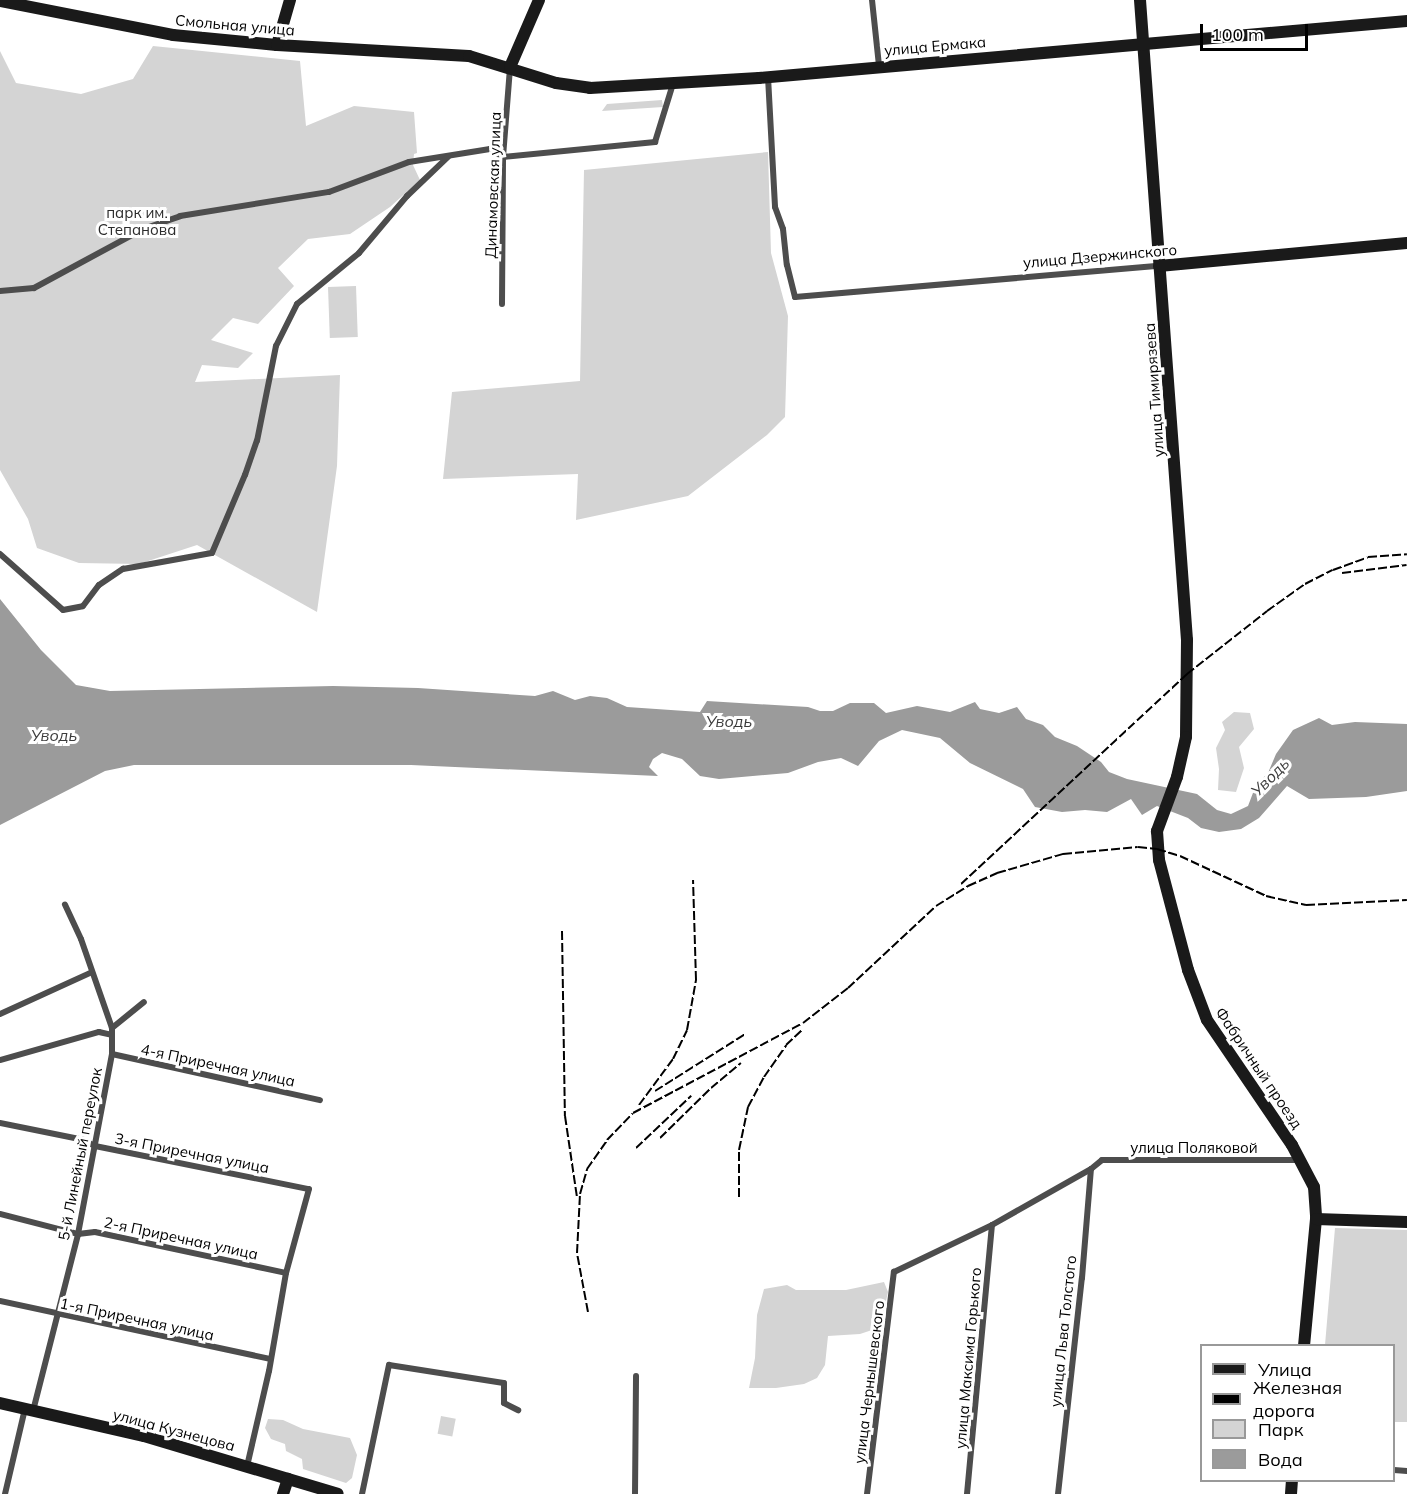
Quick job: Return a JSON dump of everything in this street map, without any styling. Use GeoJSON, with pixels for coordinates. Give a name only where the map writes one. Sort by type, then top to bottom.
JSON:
{"type":"FeatureCollection","features":[{"type":"Feature","properties":{"kind":"main road"},"geometry":{"type":"LineString","coordinates":[[277,45],[290,0]]}},
{"type":"Feature","properties":{"kind":"main road"},"geometry":{"type":"LineString","coordinates":[[510,67],[539,0]]}},
{"type":"Feature","properties":{"kind":"main road","name":"улица Тимирязева"},"geometry":{"type":"LineString","coordinates":[[1140,0],[1187,640],[1186,737],[1177,777],[1161,818]]}},
{"type":"Feature","properties":{"kind":"main road","name":"Смольная улица"},"geometry":{"type":"LineString","coordinates":[[0,1],[173,35],[277,45],[469,56]]}},
{"type":"Feature","properties":{"kind":"main road","name":"улица Ермака"},"geometry":{"type":"LineString","coordinates":[[469,56],[510,67],[542,79],[581,87],[768,77],[1142,42],[1407,21]]}},
{"type":"Feature","properties":{"kind":"main road","name":"улица Дзержинского"},"geometry":{"type":"LineString","coordinates":[[1159,266],[1407,243]]}},
{"type":"Feature","properties":{"kind":"main road","name":"Фабричный проезд"},"geometry":{"type":"LineString","coordinates":[[1161,818],[1157,831],[1159,860],[1172,916],[1195,995],[1212,1029],[1301,1159],[1314,1187],[1316,1219],[1304,1344]]}},
{"type":"Feature","properties":{"kind":"main road"},"geometry":{"type":"LineString","coordinates":[[1316,1219],[1407,1222]]}},
{"type":"Feature","properties":{"kind":"main road","name":"улица Кузнецова"},"geometry":{"type":"LineString","coordinates":[[0,1403],[144,1436],[338,1494]]}},
{"type":"Feature","properties":{"kind":"main road"},"geometry":{"type":"LineString","coordinates":[[283,1494],[288,1479]]}},
{"type":"Feature","properties":{"kind":"street"},"geometry":{"type":"LineString","coordinates":[[872,0],[879,66]]}},
{"type":"Feature","properties":{"kind":"street","name":"Динамовская улица"},"geometry":{"type":"LineString","coordinates":[[502,304],[503,157],[510,67]]}},
{"type":"Feature","properties":{"kind":"street","name":"улица Дзержинского"},"geometry":{"type":"LineString","coordinates":[[768,77],[775,207],[783,229],[787,265],[795,297],[1159,266]]}},
{"type":"Feature","properties":{"kind":"street"},"geometry":{"type":"LineString","coordinates":[[0,291],[34,288],[143,229],[180,216],[329,192],[409,162],[490,149],[503,157],[655,142],[666,97],[673,83]]}},
{"type":"Feature","properties":{"kind":"street"},"geometry":{"type":"LineString","coordinates":[[0,554],[63,610],[83,606],[99,585],[123,569],[212,553],[257,441],[276,346],[297,304],[359,253],[407,196],[448,156]]}},
{"type":"Feature","properties":{"kind":"street","name":"5-й Линейный переулок"},"geometry":{"type":"LineString","coordinates":[[5,1494],[78,1234],[111,1054],[112,1031],[92,972],[65,905]]}},
{"type":"Feature","properties":{"kind":"street"},"geometry":{"type":"LineString","coordinates":[[0,1014],[92,972]]}},
{"type":"Feature","properties":{"kind":"street"},"geometry":{"type":"LineString","coordinates":[[0,1060],[99,1032],[112,1031],[144,1002]]}},
{"type":"Feature","properties":{"kind":"street","name":"4-я Приречная улица"},"geometry":{"type":"LineString","coordinates":[[111,1054],[320,1100]]}},
{"type":"Feature","properties":{"kind":"street","name":"3-я Приречная улица"},"geometry":{"type":"LineString","coordinates":[[0,1123],[84,1140],[95,1146],[309,1189],[286,1273]]}},
{"type":"Feature","properties":{"kind":"street","name":"улица Поляковой"},"geometry":{"type":"LineString","coordinates":[[894,1272],[992,1225],[1102,1160],[1301,1159]]}},
{"type":"Feature","properties":{"kind":"street","name":"улица Льва Толстого"},"geometry":{"type":"LineString","coordinates":[[1058,1494],[1082,1278],[1090,1169]]}},
{"type":"Feature","properties":{"kind":"street","name":"2-я Приречная улица"},"geometry":{"type":"LineString","coordinates":[[0,1214],[78,1234],[95,1232],[286,1273]]}},
{"type":"Feature","properties":{"kind":"street","name":"улица Максима Горького"},"geometry":{"type":"LineString","coordinates":[[967,1494],[992,1225]]}},
{"type":"Feature","properties":{"kind":"street","name":"улица Чернышевского"},"geometry":{"type":"LineString","coordinates":[[867,1494],[894,1272]]}},
{"type":"Feature","properties":{"kind":"street"},"geometry":{"type":"LineString","coordinates":[[247,1466],[286,1273]]}},
{"type":"Feature","properties":{"kind":"street","name":"1-я Приречная улица"},"geometry":{"type":"LineString","coordinates":[[0,1301],[270,1359]]}},
{"type":"Feature","properties":{"kind":"street"},"geometry":{"type":"LineString","coordinates":[[362,1494],[389,1365],[504,1383],[504,1403],[518,1410]]}},
{"type":"Feature","properties":{"kind":"street"},"geometry":{"type":"LineString","coordinates":[[635,1494],[636,1376]]}},
{"type":"Feature","properties":{"kind":"green space","name":"парк им. Степанова"},"geometry":{"type":"Polygon","coordinates":[[[153,46],[300,61],[306,126],[354,106],[414,112],[417,153],[414,154],[413,165],[420,180],[390,207],[350,234],[308,239],[278,268],[294,286],[258,324],[233,318],[211,340],[253,353],[238,368],[202,365],[195,382],[340,375],[337,466],[317,612],[197,545],[139,564],[79,563],[37,548],[28,519],[0,470],[0,51],[16,83],[81,94],[133,79],[153,46]]]}},
{"type":"Feature","properties":{"kind":"green space"},"geometry":{"type":"Polygon","coordinates":[[[662,100],[663,107],[602,111],[607,104],[662,100]]]}},
{"type":"Feature","properties":{"kind":"green space"},"geometry":{"type":"Polygon","coordinates":[[[768,152],[771,253],[788,316],[785,417],[767,435],[688,496],[576,520],[578,474],[443,479],[452,392],[580,381],[584,170],[768,152]]]}},
{"type":"Feature","properties":{"kind":"green space"},"geometry":{"type":"Polygon","coordinates":[[[356,286],[358,337],[330,338],[328,287],[356,286]]]}},
{"type":"Feature","properties":{"kind":"green space"},"geometry":{"type":"Polygon","coordinates":[[[1234,712],[1250,713],[1254,729],[1239,747],[1244,768],[1236,792],[1218,790],[1219,769],[1216,748],[1225,730],[1222,722],[1234,712]]]}},
{"type":"Feature","properties":{"kind":"green space"},"geometry":{"type":"Polygon","coordinates":[[[1335,1228],[1407,1230],[1407,1422],[1395,1422],[1395,1344],[1325,1344],[1335,1228]]]}},
{"type":"Feature","properties":{"kind":"green space"},"geometry":{"type":"Polygon","coordinates":[[[884,1282],[888,1292],[882,1319],[875,1329],[860,1334],[828,1336],[825,1365],[817,1378],[804,1384],[776,1388],[749,1388],[755,1358],[757,1315],[764,1289],[787,1285],[796,1290],[846,1290],[884,1282]]]}},
{"type":"Feature","properties":{"kind":"green space"},"geometry":{"type":"Polygon","coordinates":[[[441,1416],[456,1419],[452,1437],[438,1434],[441,1416]]]}},
{"type":"Feature","properties":{"kind":"green space"},"geometry":{"type":"Polygon","coordinates":[[[268,1419],[283,1420],[303,1429],[350,1438],[357,1455],[352,1478],[346,1483],[303,1469],[302,1459],[286,1451],[285,1444],[271,1439],[265,1428],[268,1419]]]}},
{"type":"Feature","properties":{"kind":"water","name":"Уводь"},"geometry":{"type":"Polygon","coordinates":[[[0,599],[41,650],[76,685],[110,691],[333,686],[418,688],[535,696],[553,691],[575,700],[590,696],[607,698],[627,707],[700,712],[707,701],[808,707],[820,711],[833,711],[850,703],[874,703],[886,713],[917,706],[950,712],[975,702],[980,709],[999,713],[1017,707],[1026,719],[1043,725],[1055,737],[1077,746],[1101,762],[1109,772],[1127,779],[1197,794],[1217,810],[1231,814],[1248,806],[1256,785],[1268,773],[1276,754],[1293,730],[1319,718],[1332,725],[1355,722],[1407,724],[1407,791],[1366,797],[1309,799],[1287,786],[1259,818],[1241,829],[1219,832],[1201,828],[1188,818],[1157,806],[1142,815],[1131,799],[1107,812],[1085,810],[1062,812],[1035,807],[1023,789],[970,763],[940,738],[902,730],[879,741],[858,766],[841,758],[818,762],[788,773],[719,779],[700,776],[682,759],[662,753],[653,759],[649,767],[658,776],[411,765],[134,765],[105,771],[0,825],[0,599]]]}},
{"type":"Feature","properties":{"kind":"railway"},"geometry":{"type":"LineString","coordinates":[[961,884],[1187,674],[1267,611],[1305,584],[1333,570],[1368,557],[1407,554]]}},
{"type":"Feature","properties":{"kind":"railway"},"geometry":{"type":"LineString","coordinates":[[1342,573],[1407,565]]}},
{"type":"Feature","properties":{"kind":"railway"},"geometry":{"type":"LineString","coordinates":[[588,1312],[577,1253],[580,1194],[587,1169],[607,1140],[633,1113],[803,1023],[848,988],[936,906],[968,886],[997,873],[1063,854],[1138,847],[1157,849],[1180,856],[1266,896],[1306,905],[1407,900]]}},
{"type":"Feature","properties":{"kind":"railway"},"geometry":{"type":"LineString","coordinates":[[639,1105],[673,1059],[687,1030],[696,980],[693,880]]}},
{"type":"Feature","properties":{"kind":"railway"},"geometry":{"type":"LineString","coordinates":[[562,931],[565,1116],[577,1197]]}},
{"type":"Feature","properties":{"kind":"railway"},"geometry":{"type":"LineString","coordinates":[[739,1197],[739,1150],[748,1107],[764,1077],[786,1045],[803,1029]]}},
{"type":"Feature","properties":{"kind":"railway"},"geometry":{"type":"LineString","coordinates":[[655,1091],[745,1034]]}},
{"type":"Feature","properties":{"kind":"railway"},"geometry":{"type":"LineString","coordinates":[[660,1138],[711,1088],[741,1063]]}},
{"type":"Feature","properties":{"kind":"railway"},"geometry":{"type":"LineString","coordinates":[[636,1148],[691,1096]]}}]}
